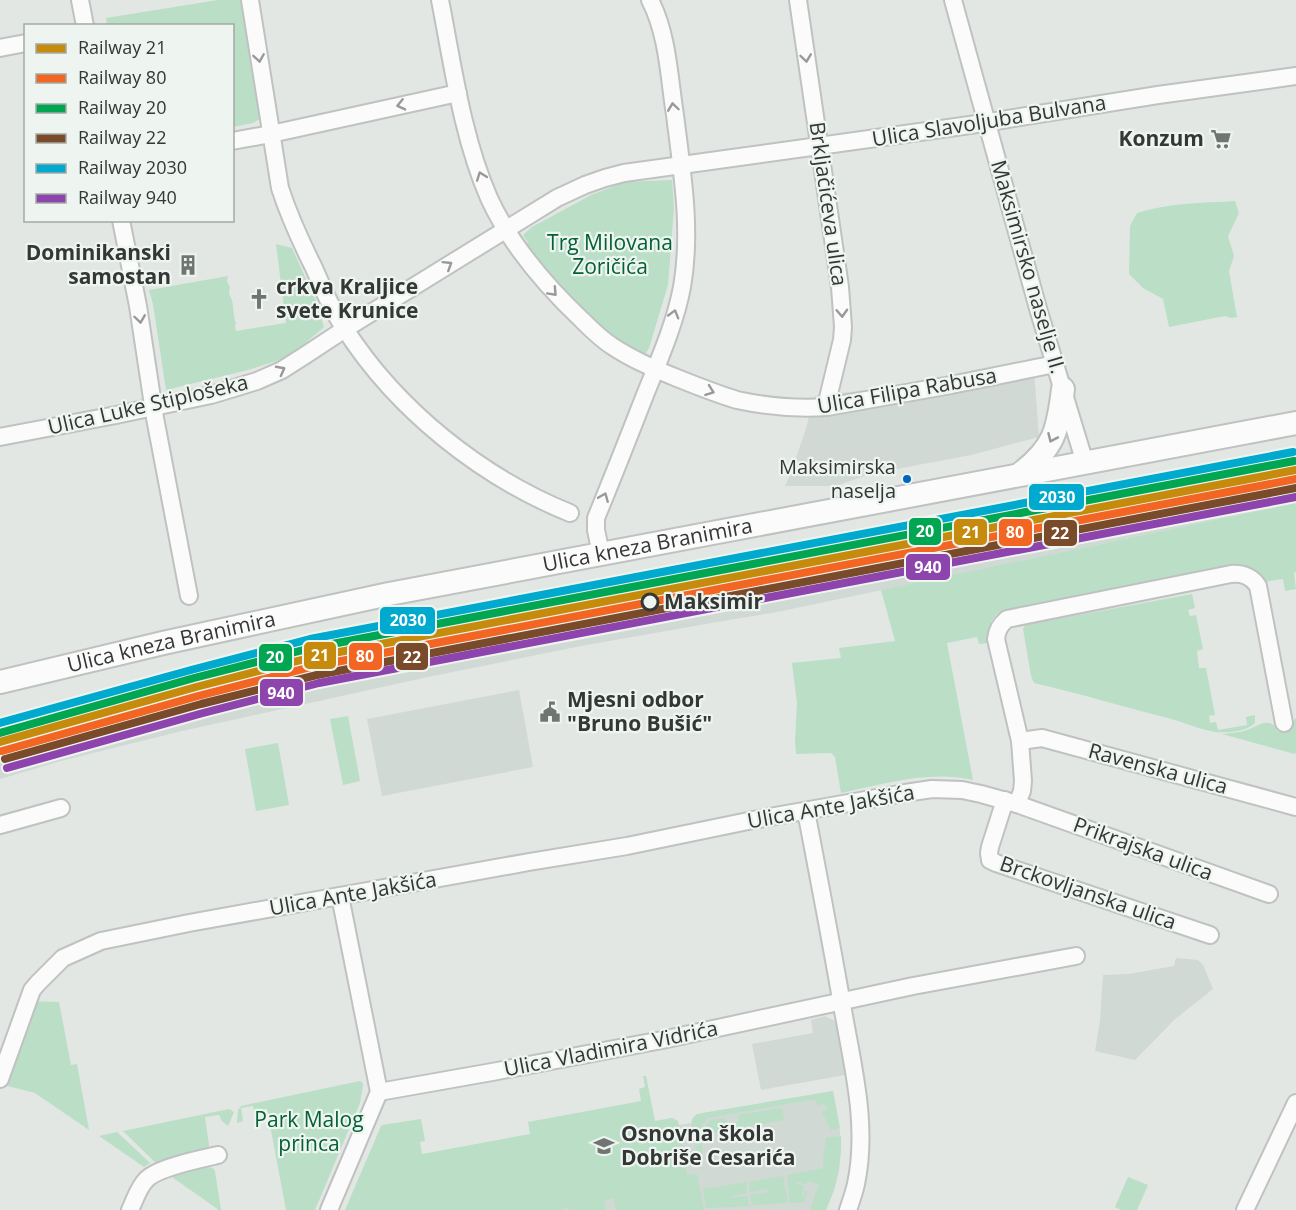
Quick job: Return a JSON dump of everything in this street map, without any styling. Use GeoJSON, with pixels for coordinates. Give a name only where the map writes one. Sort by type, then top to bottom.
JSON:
{"type":"FeatureCollection","features":[{"type":"Feature","properties":{"kind":"main road"},"geometry":{"type":"LineString","coordinates":[[1019,475],[1048,447],[1057,427],[1062,389]]}},
{"type":"Feature","properties":{"kind":"main road","name":"Ulica kneza Branimira"},"geometry":{"type":"LineString","coordinates":[[0,682],[334,605],[1296,423]]}},
{"type":"Feature","properties":{"kind":"street"},"geometry":{"type":"LineString","coordinates":[[250,0],[280,188],[289,215],[345,329],[383,379],[454,447],[524,492],[570,513]]}},
{"type":"Feature","properties":{"kind":"street"},"geometry":{"type":"LineString","coordinates":[[440,0],[471,146],[497,214],[545,284],[577,316],[611,345],[656,370]]}},
{"type":"Feature","properties":{"kind":"street"},"geometry":{"type":"LineString","coordinates":[[601,554],[596,518],[656,370],[674,317],[682,287],[686,246],[686,213],[666,49],[650,0]]}},
{"type":"Feature","properties":{"kind":"street","name":"Brkljačićeva ulica"},"geometry":{"type":"LineString","coordinates":[[798,0],[840,287],[843,327],[827,407]]}},
{"type":"Feature","properties":{"kind":"street","name":"Maksimirsko naselje II."},"geometry":{"type":"LineString","coordinates":[[953,0],[1054,364],[1085,463]]}},
{"type":"Feature","properties":{"kind":"street"},"geometry":{"type":"LineString","coordinates":[[85,1],[85,24]]}},
{"type":"Feature","properties":{"kind":"street"},"geometry":{"type":"LineString","coordinates":[[0,48],[24,43]]}},
{"type":"Feature","properties":{"kind":"street","name":"Ulica Slavoljuba Bulvana"},"geometry":{"type":"LineString","coordinates":[[681,165],[1296,76]]}},
{"type":"Feature","properties":{"kind":"street"},"geometry":{"type":"LineString","coordinates":[[234,141],[458,93]]}},
{"type":"Feature","properties":{"kind":"street"},"geometry":{"type":"LineString","coordinates":[[506,229],[557,198],[605,178],[681,165]]}},
{"type":"Feature","properties":{"kind":"street"},"geometry":{"type":"LineString","coordinates":[[121,222],[138,306],[153,407],[189,596]]}},
{"type":"Feature","properties":{"kind":"street","name":"Ulica Luke Stiplošeka"},"geometry":{"type":"LineString","coordinates":[[0,437],[211,395],[257,381],[282,370],[506,229]]}},
{"type":"Feature","properties":{"kind":"street","name":"Ulica Filipa Rabusa"},"geometry":{"type":"LineString","coordinates":[[656,370],[736,399],[810,409],[951,385],[1054,364]]}},
{"type":"Feature","properties":{"kind":"street"},"geometry":{"type":"LineString","coordinates":[[1011,802],[1022,791],[1023,781],[1020,741],[996,639],[1001,623],[1007,619],[1239,573],[1246,575],[1258,586],[1284,723]]}},
{"type":"Feature","properties":{"kind":"street","name":"Ravenska ulica"},"geometry":{"type":"LineString","coordinates":[[1020,741],[1042,738],[1296,807]]}},
{"type":"Feature","properties":{"kind":"street","name":"Ulica Ante Jakšića"},"geometry":{"type":"LineString","coordinates":[[1,1076],[38,982],[63,958],[100,941],[932,789],[962,790],[1011,802]]}},
{"type":"Feature","properties":{"kind":"street","name":"Prikrajska ulica"},"geometry":{"type":"LineString","coordinates":[[1011,802],[1269,894]]}},
{"type":"Feature","properties":{"kind":"street","name":"Brckovljanska ulica"},"geometry":{"type":"LineString","coordinates":[[1011,802],[990,847],[990,860],[1210,935]]}},
{"type":"Feature","properties":{"kind":"street"},"geometry":{"type":"LineString","coordinates":[[0,825],[61,808]]}},
{"type":"Feature","properties":{"kind":"street"},"geometry":{"type":"LineString","coordinates":[[806,811],[856,1081],[861,1131],[859,1170],[848,1210]]}},
{"type":"Feature","properties":{"kind":"street"},"geometry":{"type":"LineString","coordinates":[[329,1210],[379,1092],[340,896]]}},
{"type":"Feature","properties":{"kind":"street","name":"Ulica Vladimira Vidrića"},"geometry":{"type":"LineString","coordinates":[[379,1092],[662,1040],[913,986],[1076,956]]}},
{"type":"Feature","properties":{"kind":"street"},"geometry":{"type":"LineString","coordinates":[[1245,1210],[1296,1103]]}},
{"type":"Feature","properties":{"kind":"street"},"geometry":{"type":"LineString","coordinates":[[130,1210],[144,1182],[154,1173],[218,1155]]}},
{"type":"Feature","properties":{"kind":"shaded area"},"geometry":{"type":"Polygon","coordinates":[[[1033,358],[1039,437],[971,455],[870,474],[836,486],[785,486],[804,435],[815,396],[970,378],[1033,358]]]}},
{"type":"Feature","properties":{"kind":"shaded area"},"geometry":{"type":"Polygon","coordinates":[[[1296,467],[1296,503],[777,612],[581,646],[428,677],[182,731],[61,761],[0,779],[0,733],[227,671],[378,637],[511,611],[946,529],[1296,467]]]}},
{"type":"Feature","properties":{"kind":"shaded area"},"geometry":{"type":"Polygon","coordinates":[[[519,690],[533,767],[382,796],[367,719],[519,690]]]}},
{"type":"Feature","properties":{"kind":"shaded area"},"geometry":{"type":"Polygon","coordinates":[[[1176,958],[1198,960],[1203,965],[1213,989],[1174,1020],[1135,1060],[1095,1051],[1100,1021],[1103,975],[1128,974],[1174,966],[1176,958]]]}},
{"type":"Feature","properties":{"kind":"shaded area"},"geometry":{"type":"Polygon","coordinates":[[[825,1016],[835,1021],[838,1026],[845,1075],[761,1090],[752,1044],[813,1033],[811,1020],[825,1016]]]}},
{"type":"Feature","properties":{"kind":"shaded area"},"geometry":{"type":"Polygon","coordinates":[[[833,1091],[841,1149],[839,1172],[826,1210],[347,1210],[672,1118],[678,1121],[679,1125],[691,1123],[694,1117],[703,1113],[833,1091]]]}},
{"type":"Feature","properties":{"kind":"green space"},"geometry":{"type":"Polygon","coordinates":[[[218,0],[243,0],[261,118],[253,123],[234,127],[234,24],[107,24],[106,18],[218,0]]]}},
{"type":"Feature","properties":{"kind":"green space","name":"Trg Milovana Zoričića"},"geometry":{"type":"Polygon","coordinates":[[[672,180],[674,208],[668,285],[645,355],[613,336],[581,310],[524,245],[528,242],[523,235],[532,227],[591,195],[625,182],[672,180]]]}},
{"type":"Feature","properties":{"kind":"green space"},"geometry":{"type":"Polygon","coordinates":[[[1235,201],[1239,213],[1228,236],[1234,256],[1229,271],[1237,317],[1225,316],[1169,327],[1163,299],[1143,288],[1129,274],[1130,226],[1137,213],[1161,207],[1235,201]]]}},
{"type":"Feature","properties":{"kind":"green space"},"geometry":{"type":"Polygon","coordinates":[[[276,244],[292,248],[316,301],[324,327],[289,357],[248,370],[166,390],[149,290],[228,276],[227,282],[230,287],[229,294],[233,305],[236,331],[286,323],[276,244]]]}},
{"type":"Feature","properties":{"kind":"green space"},"geometry":{"type":"Polygon","coordinates":[[[1296,503],[1296,572],[1294,573],[1296,589],[1285,591],[1283,579],[1264,582],[1253,570],[1244,567],[997,614],[991,622],[988,643],[979,644],[977,637],[947,643],[973,780],[956,777],[923,777],[841,793],[835,757],[831,753],[796,754],[797,703],[792,663],[841,658],[839,648],[895,641],[881,590],[1296,503]]]}},
{"type":"Feature","properties":{"kind":"green space"},"geometry":{"type":"Polygon","coordinates":[[[1192,594],[1195,608],[1188,610],[1190,616],[1196,615],[1203,649],[1197,651],[1199,668],[1206,668],[1215,715],[1209,716],[1210,723],[1216,722],[1218,730],[1247,725],[1246,717],[1255,715],[1255,723],[1251,726],[1231,732],[1210,731],[1034,683],[1023,629],[1025,625],[1192,594]]]}},
{"type":"Feature","properties":{"kind":"green space"},"geometry":{"type":"Polygon","coordinates":[[[348,716],[360,781],[343,785],[330,719],[348,716]]]}},
{"type":"Feature","properties":{"kind":"green space"},"geometry":{"type":"Polygon","coordinates":[[[1296,718],[1295,754],[1222,734],[1244,731],[1267,723],[1274,725],[1278,732],[1290,730],[1291,723],[1296,718]]]}},
{"type":"Feature","properties":{"kind":"green space"},"geometry":{"type":"Polygon","coordinates":[[[278,743],[289,805],[256,811],[245,749],[278,743]]]}},
{"type":"Feature","properties":{"kind":"green space"},"geometry":{"type":"Polygon","coordinates":[[[29,1001],[59,1002],[71,1065],[77,1064],[89,1130],[35,1093],[0,1084],[29,1001]]]}},
{"type":"Feature","properties":{"kind":"green space","name":"Osnovna škola Dobriše Cesarića"},"geometry":{"type":"Polygon","coordinates":[[[643,1076],[646,1076],[655,1121],[672,1118],[678,1121],[687,1175],[697,1174],[704,1210],[616,1210],[614,1198],[604,1200],[606,1210],[569,1210],[568,1207],[560,1210],[345,1210],[382,1125],[421,1119],[425,1141],[420,1142],[422,1154],[530,1134],[528,1122],[641,1101],[639,1089],[645,1087],[643,1076]]]}},
{"type":"Feature","properties":{"kind":"green space","name":"Park Malog princa"},"geometry":{"type":"Polygon","coordinates":[[[360,1081],[363,1085],[360,1103],[315,1210],[286,1210],[267,1109],[254,1111],[253,1106],[241,1108],[243,1121],[237,1123],[238,1110],[241,1106],[360,1081]]]}},
{"type":"Feature","properties":{"kind":"green space"},"geometry":{"type":"Polygon","coordinates":[[[833,1091],[840,1128],[831,1130],[822,1112],[827,1109],[824,1103],[818,1106],[815,1099],[708,1118],[694,1135],[692,1121],[697,1114],[833,1091]]]}},
{"type":"Feature","properties":{"kind":"green space"},"geometry":{"type":"Polygon","coordinates":[[[782,1108],[784,1120],[700,1135],[703,1154],[697,1155],[695,1141],[710,1120],[725,1118],[727,1125],[739,1122],[738,1115],[782,1108]]]}},
{"type":"Feature","properties":{"kind":"green space"},"geometry":{"type":"Polygon","coordinates":[[[229,1109],[234,1112],[228,1126],[219,1115],[205,1117],[210,1152],[157,1164],[123,1131],[229,1109]]]}},
{"type":"Feature","properties":{"kind":"green space"},"geometry":{"type":"Polygon","coordinates":[[[117,1132],[150,1163],[144,1167],[99,1136],[117,1132]]]}},
{"type":"Feature","properties":{"kind":"green space"},"geometry":{"type":"Polygon","coordinates":[[[841,1136],[838,1174],[826,1210],[810,1210],[819,1184],[807,1181],[806,1184],[797,1182],[804,1186],[802,1196],[805,1191],[808,1191],[803,1203],[790,1203],[787,1175],[824,1168],[826,1138],[841,1136]]]}},
{"type":"Feature","properties":{"kind":"green space"},"geometry":{"type":"Polygon","coordinates":[[[202,1166],[213,1168],[215,1171],[221,1210],[169,1175],[202,1166]]]}},
{"type":"Feature","properties":{"kind":"green space"},"geometry":{"type":"Polygon","coordinates":[[[783,1176],[788,1203],[752,1205],[750,1195],[768,1192],[768,1189],[750,1192],[749,1182],[783,1176]]]}},
{"type":"Feature","properties":{"kind":"green space"},"geometry":{"type":"Polygon","coordinates":[[[1128,1177],[1148,1185],[1137,1210],[1121,1210],[1115,1207],[1128,1177]]]}},
{"type":"Feature","properties":{"kind":"green space"},"geometry":{"type":"Polygon","coordinates":[[[746,1182],[747,1193],[731,1196],[732,1198],[747,1196],[749,1206],[706,1208],[703,1188],[746,1182]]]}},
{"type":"Feature","properties":{"kind":"rail line","name":"2030"},"geometry":{"type":"LineString","coordinates":[[0,723],[310,639],[1293,452]]}},
{"type":"Feature","properties":{"kind":"rail line","name":"20"},"geometry":{"type":"LineString","coordinates":[[0,733],[194,678],[311,648],[1294,461]]}},
{"type":"Feature","properties":{"kind":"rail line","name":"21"},"geometry":{"type":"LineString","coordinates":[[0,742],[313,657],[1296,470]]}},
{"type":"Feature","properties":{"kind":"rail line","name":"80"},"geometry":{"type":"LineString","coordinates":[[2,751],[315,666],[1296,479]]}},
{"type":"Feature","properties":{"kind":"rail line","name":"22"},"geometry":{"type":"LineString","coordinates":[[5,759],[201,704],[317,675],[1296,488]]}},
{"type":"Feature","properties":{"kind":"rail line","name":"940"},"geometry":{"type":"LineString","coordinates":[[7,768],[319,683],[1296,497]]}},
{"type":"Feature","properties":{"kind":"place","name":"Konzum"},"geometry":{"type":"Point","coordinates":[1221,139]}},
{"type":"Feature","properties":{"kind":"place","name":"Dominikanski samostan"},"geometry":{"type":"Point","coordinates":[188,265]}},
{"type":"Feature","properties":{"kind":"place","name":"crkva Kraljice svete Krunice"},"geometry":{"type":"Point","coordinates":[259,299]}},
{"type":"Feature","properties":{"kind":"place","name":"Maksimirska naselja"},"geometry":{"type":"Point","coordinates":[907,479]}},
{"type":"Feature","properties":{"kind":"place","name":"Maksimir"},"geometry":{"type":"Point","coordinates":[650,602]}},
{"type":"Feature","properties":{"kind":"place","name":"Mjesni odbor \"Bruno Bušić\""},"geometry":{"type":"Point","coordinates":[550,712]}},
{"type":"Feature","properties":{"kind":"place","name":"Osnovna škola Dobriše Cesarića"},"geometry":{"type":"Point","coordinates":[604,1146]}}]}
